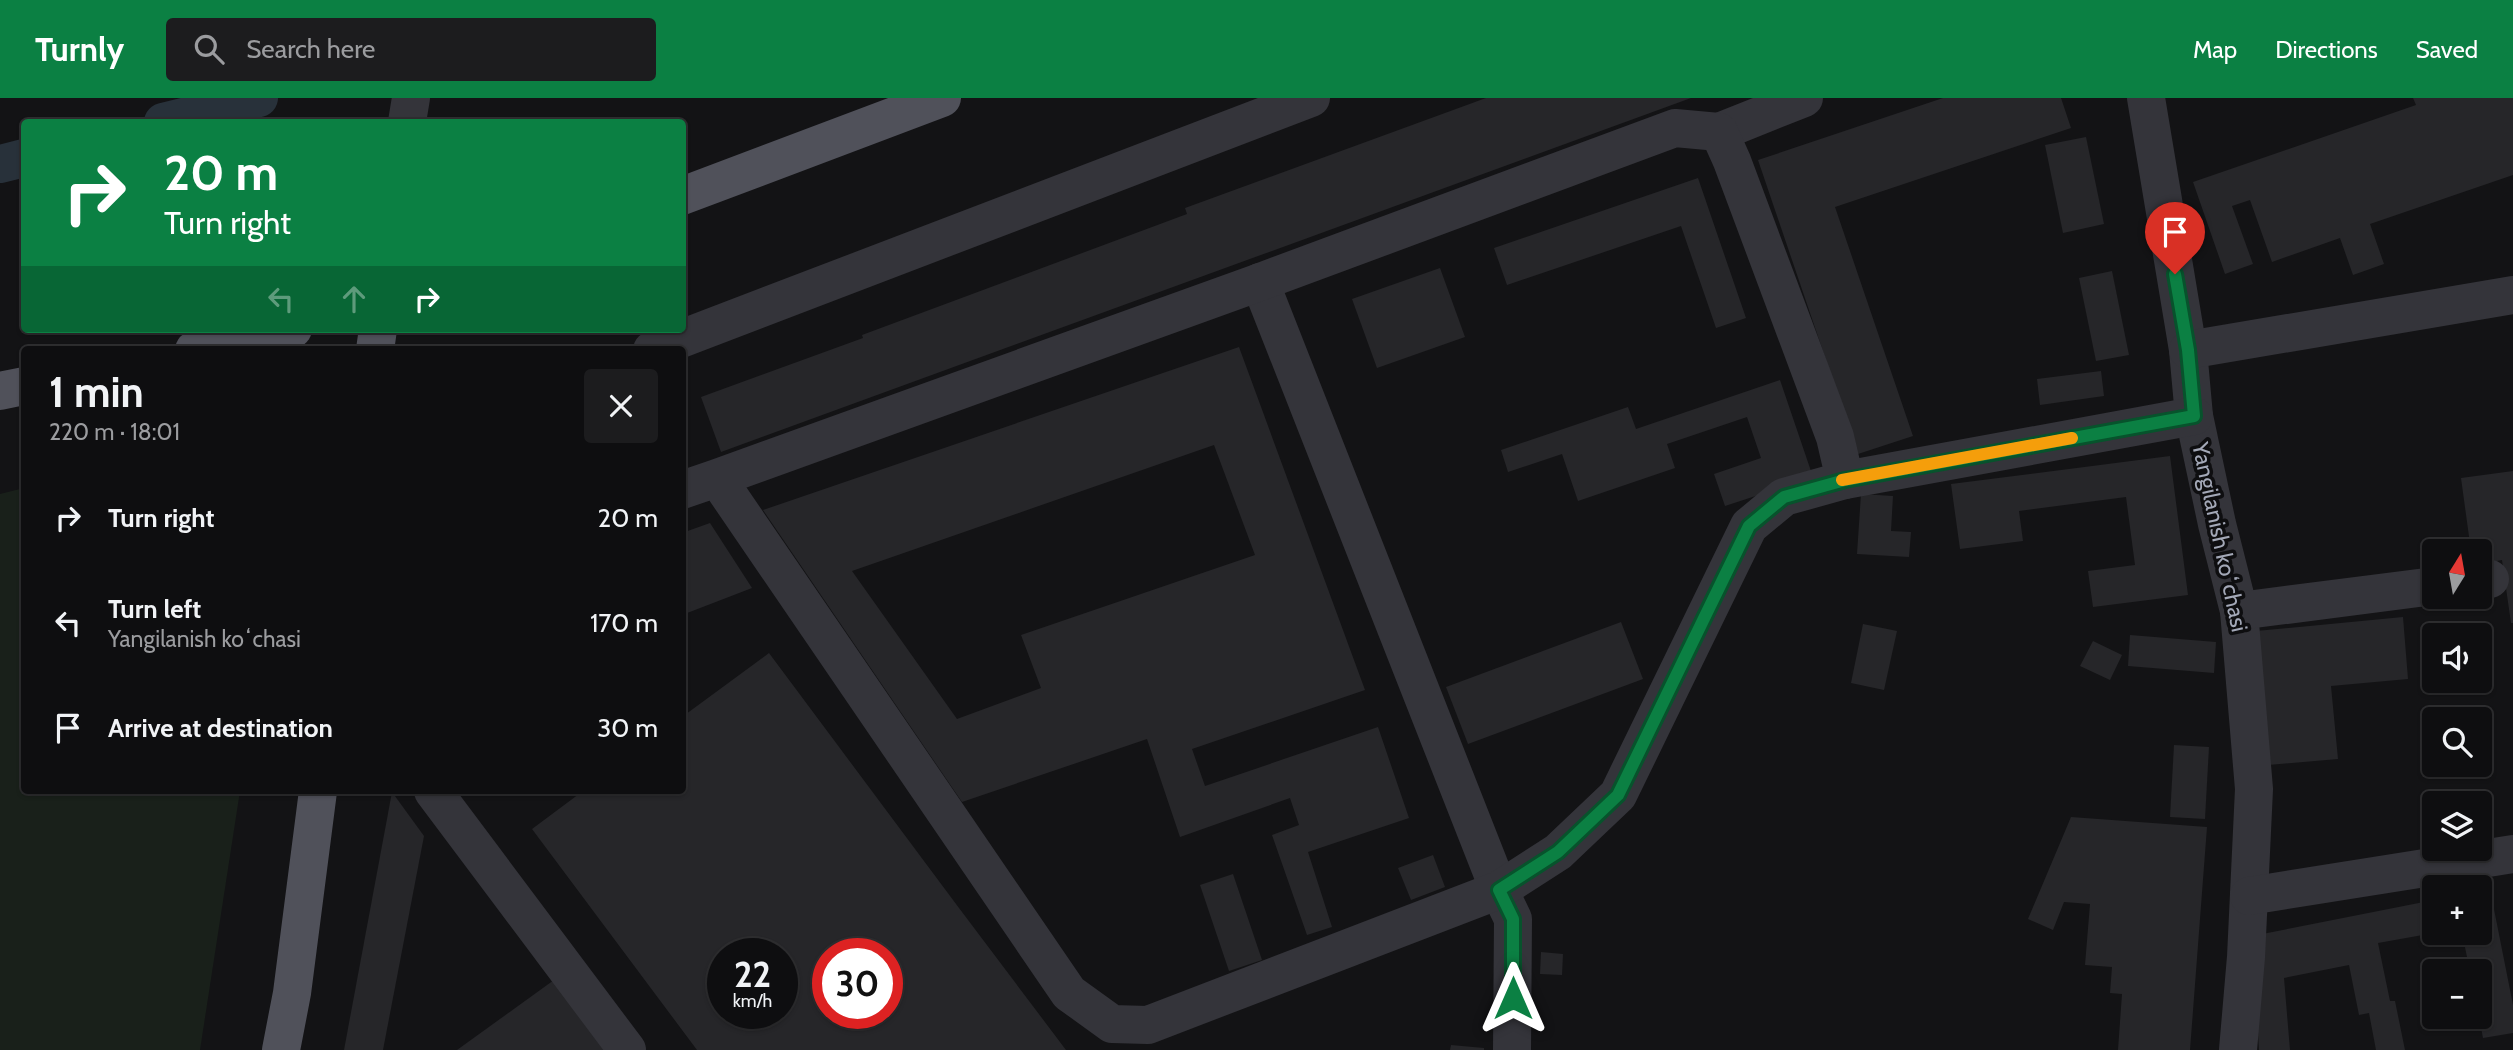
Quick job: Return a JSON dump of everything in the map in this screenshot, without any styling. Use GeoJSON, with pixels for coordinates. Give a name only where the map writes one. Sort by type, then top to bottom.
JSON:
{"type":"FeatureCollection","features":[{"type":"Feature","properties":{"kind":"main road"},"geometry":{"type":"LineString","coordinates":[[686,194],[942,98]]}},
{"type":"Feature","properties":{"kind":"main road"},"geometry":{"type":"LineString","coordinates":[[213,346],[274,333]]}},
{"type":"Feature","properties":{"kind":"main road"},"geometry":{"type":"LineString","coordinates":[[0,391],[21,387]]}},
{"type":"Feature","properties":{"kind":"main road"},"geometry":{"type":"LineString","coordinates":[[281,1050],[292,993],[318,794]]}},
{"type":"Feature","properties":{"kind":"street"},"geometry":{"type":"LineString","coordinates":[[408,119],[411,98]]}},
{"type":"Feature","properties":{"kind":"street"},"geometry":{"type":"LineString","coordinates":[[662,346],[1311,98]]}},
{"type":"Feature","properties":{"kind":"street"},"geometry":{"type":"LineString","coordinates":[[1804,98],[1719,132],[1675,128],[1260,282],[700,484],[1069,993],[1130,1037],[1499,890],[1558,852],[1618,795],[1749,526],[1784,497],[1845,480],[2194,416]]}},
{"type":"Feature","properties":{"kind":"street","name":"Yangilanish koʻchasi"},"geometry":{"type":"LineString","coordinates":[[2146,98],[2188,350],[2194,416],[2239,611],[2254,789],[2238,1050]]}},
{"type":"Feature","properties":{"kind":"street"},"geometry":{"type":"LineString","coordinates":[[1719,132],[1830,424],[1845,480]]}},
{"type":"Feature","properties":{"kind":"street"},"geometry":{"type":"LineString","coordinates":[[1260,282],[1499,890],[1513,919],[1512,1050]]}},
{"type":"Feature","properties":{"kind":"street"},"geometry":{"type":"LineString","coordinates":[[2188,350],[2513,295]]}},
{"type":"Feature","properties":{"kind":"street"},"geometry":{"type":"LineString","coordinates":[[2239,611],[2422,588]]}},
{"type":"Feature","properties":{"kind":"street"},"geometry":{"type":"LineString","coordinates":[[435,794],[627,1050]]}},
{"type":"Feature","properties":{"kind":"street"},"geometry":{"type":"LineString","coordinates":[[2249,896],[2513,854]]}},
{"type":"Feature","properties":{"kind":"shaded area"},"geometry":{"type":"Polygon","coordinates":[[[21,489],[21,794],[240,794],[200,1050],[0,1050],[0,494],[21,489]]]}},
{"type":"Feature","properties":{"kind":"building"},"geometry":{"type":"Polygon","coordinates":[[[1486,98],[1691,98],[721,452],[701,397],[1187,214],[1185,208],[1486,98]]]}},
{"type":"Feature","properties":{"kind":"building"},"geometry":{"type":"Polygon","coordinates":[[[1943,98],[2061,98],[2071,128],[1835,207],[1913,436],[1858,454],[1758,160],[1943,98]]]}},
{"type":"Feature","properties":{"kind":"building"},"geometry":{"type":"Polygon","coordinates":[[[2413,98],[2513,98],[2513,175],[2370,224],[2384,264],[2353,275],[2340,238],[2272,262],[2250,200],[2232,206],[2253,264],[2225,274],[2193,182],[2416,105],[2413,98]]]}},
{"type":"Feature","properties":{"kind":"building"},"geometry":{"type":"Polygon","coordinates":[[[2086,137],[2104,224],[2063,233],[2045,145],[2086,137]]]}},
{"type":"Feature","properties":{"kind":"building"},"geometry":{"type":"Polygon","coordinates":[[[1698,178],[1746,318],[1716,328],[1681,226],[1507,285],[1494,248],[1698,178]]]}},
{"type":"Feature","properties":{"kind":"building"},"geometry":{"type":"Polygon","coordinates":[[[1440,268],[1465,337],[1377,368],[1352,299],[1440,268]]]}},
{"type":"Feature","properties":{"kind":"building"},"geometry":{"type":"Polygon","coordinates":[[[2112,271],[2129,355],[2096,361],[2079,278],[2112,271]]]}},
{"type":"Feature","properties":{"kind":"building"},"geometry":{"type":"Polygon","coordinates":[[[1239,347],[1365,690],[1192,749],[1205,786],[1378,727],[1409,818],[1308,852],[1332,927],[1307,935],[1272,835],[1299,825],[1290,798],[1180,837],[1147,739],[962,802],[763,510],[1239,347]],[[1214,445],[852,571],[957,719],[1041,688],[1021,635],[1255,555],[1214,445]]]}},
{"type":"Feature","properties":{"kind":"building"},"geometry":{"type":"Polygon","coordinates":[[[2101,371],[2104,396],[2040,405],[2037,379],[2101,371]]]}},
{"type":"Feature","properties":{"kind":"building"},"geometry":{"type":"Polygon","coordinates":[[[1780,380],[1813,477],[1725,506],[1714,474],[1761,458],[1747,417],[1667,444],[1675,468],[1578,501],[1562,454],[1508,472],[1501,450],[1628,407],[1636,429],[1780,380]]]}},
{"type":"Feature","properties":{"kind":"building"},"geometry":{"type":"Polygon","coordinates":[[[2170,456],[2188,595],[2093,607],[2088,571],[2135,565],[2126,497],[2019,511],[2023,541],[1960,549],[1951,484],[2170,456]]]}},
{"type":"Feature","properties":{"kind":"building"},"geometry":{"type":"Polygon","coordinates":[[[2513,471],[2513,623],[2502,560],[2492,562],[2492,539],[2469,539],[2461,478],[2513,471]]]}},
{"type":"Feature","properties":{"kind":"building"},"geometry":{"type":"Polygon","coordinates":[[[1861,494],[1893,496],[1891,531],[1911,532],[1909,557],[1857,554],[1861,494]]]}},
{"type":"Feature","properties":{"kind":"building"},"geometry":{"type":"Polygon","coordinates":[[[710,523],[752,588],[686,613],[686,532],[710,523]]]}},
{"type":"Feature","properties":{"kind":"building"},"geometry":{"type":"Polygon","coordinates":[[[2403,617],[2408,679],[2331,686],[2338,759],[2268,765],[2256,631],[2403,617]]]}},
{"type":"Feature","properties":{"kind":"building"},"geometry":{"type":"Polygon","coordinates":[[[1621,622],[1643,679],[1468,744],[1446,687],[1621,622]]]}},
{"type":"Feature","properties":{"kind":"building"},"geometry":{"type":"Polygon","coordinates":[[[1863,624],[1897,631],[1884,690],[1851,683],[1863,624]]]}},
{"type":"Feature","properties":{"kind":"building"},"geometry":{"type":"Polygon","coordinates":[[[2130,635],[2216,642],[2214,673],[2128,666],[2130,635]]]}},
{"type":"Feature","properties":{"kind":"building"},"geometry":{"type":"Polygon","coordinates":[[[2093,641],[2122,655],[2110,680],[2080,666],[2093,641]]]}},
{"type":"Feature","properties":{"kind":"building"},"geometry":{"type":"Polygon","coordinates":[[[769,653],[1066,1050],[697,1050],[532,829],[579,794],[686,794],[686,714],[769,653]]]}},
{"type":"Feature","properties":{"kind":"building"},"geometry":{"type":"Polygon","coordinates":[[[2174,745],[2209,747],[2205,819],[2170,817],[2174,745]]]}},
{"type":"Feature","properties":{"kind":"building"},"geometry":{"type":"Polygon","coordinates":[[[393,794],[424,836],[383,1050],[344,1050],[393,794]]]}},
{"type":"Feature","properties":{"kind":"building"},"geometry":{"type":"Polygon","coordinates":[[[2071,817],[2207,827],[2190,1050],[2118,1050],[2122,994],[2110,993],[2112,967],[2085,965],[2090,904],[2064,902],[2053,930],[2028,919],[2071,817]]]}},
{"type":"Feature","properties":{"kind":"building"},"geometry":{"type":"Polygon","coordinates":[[[1433,855],[1445,887],[1411,900],[1398,868],[1433,855]]]}},
{"type":"Feature","properties":{"kind":"building"},"geometry":{"type":"Polygon","coordinates":[[[1233,874],[1262,960],[1229,971],[1200,885],[1233,874]]]}},
{"type":"Feature","properties":{"kind":"building"},"geometry":{"type":"Polygon","coordinates":[[[2492,899],[2513,1005],[2513,1033],[2483,1038],[2481,1029],[2492,1029],[2492,959],[2467,959],[2465,945],[2492,945],[2492,899]]]}},
{"type":"Feature","properties":{"kind":"building"},"geometry":{"type":"Polygon","coordinates":[[[2422,902],[2422,935],[2378,943],[2390,1001],[2395,1001],[2405,1050],[2376,1050],[2369,1013],[2359,1015],[2349,965],[2284,978],[2290,1050],[2259,1050],[2252,936],[2422,902]]]}},
{"type":"Feature","properties":{"kind":"building"},"geometry":{"type":"Polygon","coordinates":[[[1541,952],[1563,954],[1562,975],[1540,974],[1541,952]]]}},
{"type":"Feature","properties":{"kind":"building"},"geometry":{"type":"Polygon","coordinates":[[[554,980],[604,1050],[457,1050],[554,980]]]}},
{"type":"Feature","properties":{"kind":"building"},"geometry":{"type":"Polygon","coordinates":[[[1451,1045],[1484,1048],[1484,1050],[1450,1050],[1451,1045]]]}},
{"type":"Feature","properties":{"kind":"waterway"},"geometry":{"type":"LineString","coordinates":[[175,119],[259,98]]}},
{"type":"Feature","properties":{"kind":"waterway"},"geometry":{"type":"LineString","coordinates":[[0,164],[21,159]]}},
{"type":"Feature","properties":{"kind":"slow traffic"},"geometry":{"type":"LineString","coordinates":[[1842,480],[2072,438]]}},
{"type":"Feature","properties":{"kind":"route"},"geometry":{"type":"LineString","coordinates":[[1513,998],[1513,919],[1499,890],[1558,852],[1618,795],[1749,526],[1784,497],[1845,480],[2194,416],[2188,350],[2175,274]]}}]}
